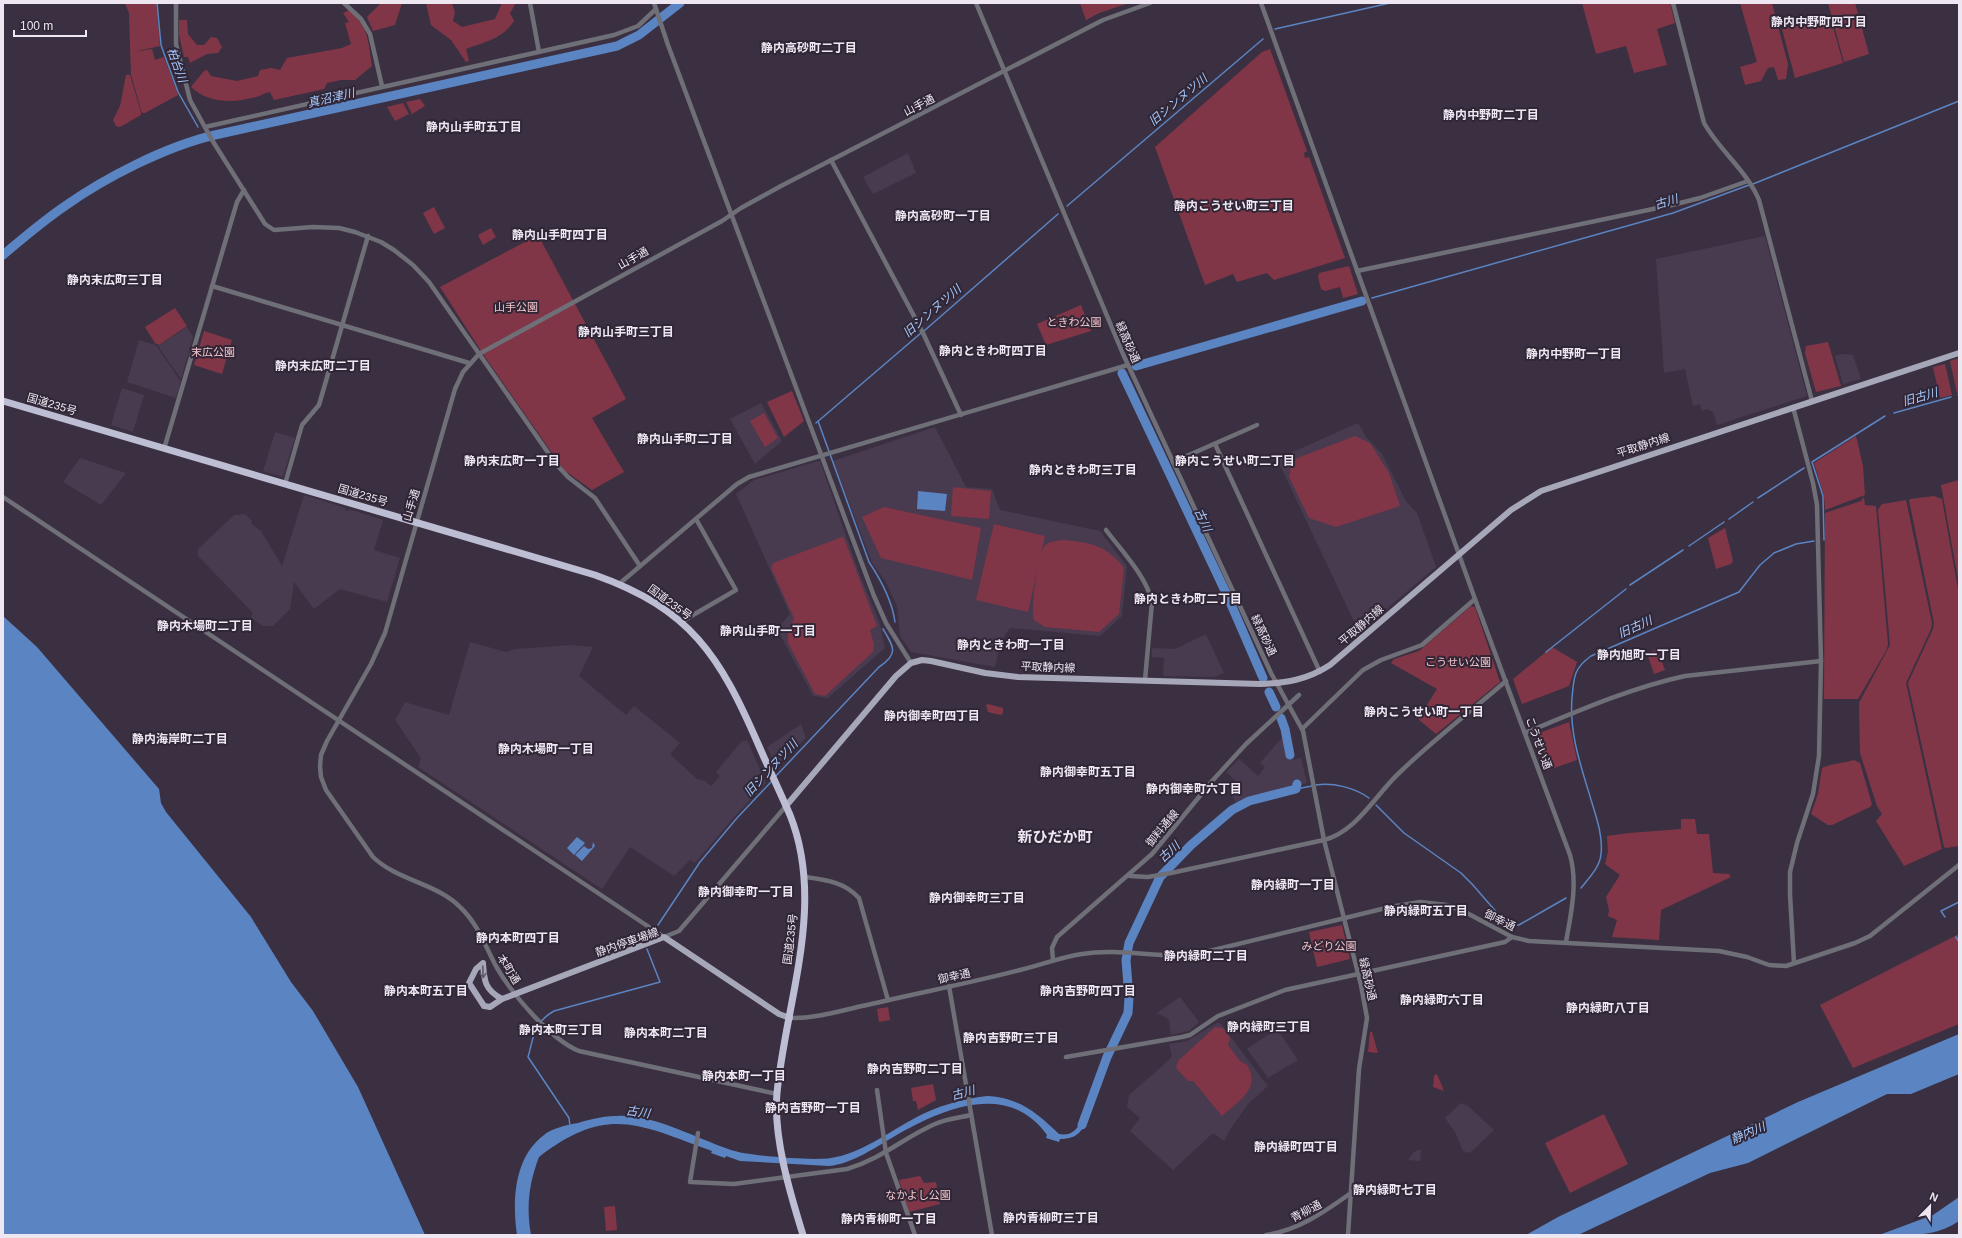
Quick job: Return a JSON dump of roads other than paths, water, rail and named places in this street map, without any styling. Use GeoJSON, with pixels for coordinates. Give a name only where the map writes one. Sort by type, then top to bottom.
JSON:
{"type":"FeatureCollection","features":[{"type":"Feature","properties":{"kind":"highway","name":"国道235号"},"geometry":{"type":"LineString","coordinates":[[3,401],[416,522],[619,584],[656,603],[681,622],[700,642],[723,672],[738,700],[786,806],[801,847],[805,877],[803,920],[790,1018],[777,1094],[782,1153],[786,1178],[803,1235]]}},
{"type":"Feature","properties":{"kind":"main road","name":"平取静内線"},"geometry":{"type":"LineString","coordinates":[[911,663],[922,660],[931,661],[985,673],[1018,676],[1277,683],[1298,681],[1320,672],[1511,510],[1540,491],[1959,353]]}},
{"type":"Feature","properties":{"kind":"main road"},"geometry":{"type":"LineString","coordinates":[[786,806],[896,676],[911,663]]}},
{"type":"Feature","properties":{"kind":"main road","name":"静内停車場線"},"geometry":{"type":"LineString","coordinates":[[502,999],[493,994],[484,980],[483,963],[476,969],[469,983],[484,1006],[490,1007],[502,999],[664,937],[779,1014],[790,1018]]}},
{"type":"Feature","properties":{"kind":"street"},"geometry":{"type":"LineString","coordinates":[[176,3],[176,44],[183,78],[190,100],[212,140],[265,224],[274,230],[313,227],[339,228],[368,236],[394,250],[422,274],[562,472],[595,498],[640,566]]}},
{"type":"Feature","properties":{"kind":"street"},"geometry":{"type":"LineString","coordinates":[[344,3],[361,19],[370,34],[382,86]]}},
{"type":"Feature","properties":{"kind":"street"},"geometry":{"type":"LineString","coordinates":[[530,3],[539,52]]}},
{"type":"Feature","properties":{"kind":"street"},"geometry":{"type":"LineString","coordinates":[[654,3],[660,24],[877,603],[886,623],[911,663]]}},
{"type":"Feature","properties":{"kind":"street","name":"緑高砂通"},"geometry":{"type":"LineString","coordinates":[[976,3],[1128,365],[1277,683],[1302,729],[1324,840],[1345,918],[1367,1018],[1359,1069],[1348,1235]]}},
{"type":"Feature","properties":{"kind":"street","name":"山手通"},"geometry":{"type":"LineString","coordinates":[[339,720],[371,664],[385,633],[455,389],[470,363],[479,354],[831,160],[1103,20],[1150,3]]}},
{"type":"Feature","properties":{"kind":"street","name":"こうせい通"},"geometry":{"type":"LineString","coordinates":[[1261,3],[1475,599],[1526,733],[1572,863],[1574,884],[1566,942]]}},
{"type":"Feature","properties":{"kind":"street"},"geometry":{"type":"LineString","coordinates":[[1673,3],[1704,123],[1714,140],[1752,187],[1766,221],[1812,401]]}},
{"type":"Feature","properties":{"kind":"street"},"geometry":{"type":"LineString","coordinates":[[206,129],[382,86],[625,32],[638,26],[656,12]]}},
{"type":"Feature","properties":{"kind":"street"},"geometry":{"type":"LineString","coordinates":[[831,160],[923,331],[961,415]]}},
{"type":"Feature","properties":{"kind":"street"},"geometry":{"type":"LineString","coordinates":[[1357,271],[1672,205],[1700,198],[1748,181]]}},
{"type":"Feature","properties":{"kind":"street"},"geometry":{"type":"LineString","coordinates":[[164,448],[237,202],[244,190]]}},
{"type":"Feature","properties":{"kind":"street"},"geometry":{"type":"LineString","coordinates":[[285,484],[302,425],[319,405],[368,236]]}},
{"type":"Feature","properties":{"kind":"street"},"geometry":{"type":"LineString","coordinates":[[212,286],[470,363]]}},
{"type":"Feature","properties":{"kind":"street"},"geometry":{"type":"LineString","coordinates":[[619,584],[743,480],[758,473],[961,415],[1128,365]]}},
{"type":"Feature","properties":{"kind":"street"},"geometry":{"type":"LineString","coordinates":[[1793,407],[1817,504],[1821,661],[1819,756],[1816,781],[1808,812],[1797,843],[1790,872],[1794,963]]}},
{"type":"Feature","properties":{"kind":"street"},"geometry":{"type":"LineString","coordinates":[[1173,462],[1257,425]]}},
{"type":"Feature","properties":{"kind":"street"},"geometry":{"type":"LineString","coordinates":[[1215,444],[1320,672]]}},
{"type":"Feature","properties":{"kind":"street"},"geometry":{"type":"LineString","coordinates":[[3,497],[664,937],[679,931],[786,806]]}},
{"type":"Feature","properties":{"kind":"street"},"geometry":{"type":"LineString","coordinates":[[681,622],[736,590],[696,519]]}},
{"type":"Feature","properties":{"kind":"street"},"geometry":{"type":"LineString","coordinates":[[1106,530],[1144,582],[1150,593],[1152,602],[1145,680]]}},
{"type":"Feature","properties":{"kind":"street"},"geometry":{"type":"LineString","coordinates":[[1302,729],[1363,670],[1381,660],[1422,645],[1475,599]]}},
{"type":"Feature","properties":{"kind":"street"},"geometry":{"type":"LineString","coordinates":[[1526,733],[1652,684],[1685,676],[1821,661]]}},
{"type":"Feature","properties":{"kind":"street"},"geometry":{"type":"LineString","coordinates":[[1130,876],[1155,876],[1167,874],[1324,840],[1341,833],[1398,774],[1506,681]]}},
{"type":"Feature","properties":{"kind":"street","name":"御料通線"},"geometry":{"type":"LineString","coordinates":[[1053,960],[1052,948],[1057,937],[1130,876],[1152,854],[1209,784],[1246,744],[1299,695]]}},
{"type":"Feature","properties":{"kind":"street","name":"本町通"},"geometry":{"type":"LineString","coordinates":[[339,720],[321,755],[320,766],[321,777],[326,790],[340,812],[373,857],[382,866],[446,896],[462,908],[470,918],[497,968],[515,994],[538,1019],[564,1043],[579,1051],[777,1094]]}},
{"type":"Feature","properties":{"kind":"street","name":"御幸通"},"geometry":{"type":"LineString","coordinates":[[790,1018],[810,1017],[888,1000],[1021,970],[1053,960],[1082,954],[1121,952],[1165,956],[1193,955],[1406,904],[1435,903],[1465,912],[1512,937],[1529,940],[1706,950],[1747,956],[1777,966],[1794,963],[1855,943],[1870,936],[1959,865]]}},
{"type":"Feature","properties":{"kind":"street"},"geometry":{"type":"LineString","coordinates":[[805,877],[847,887],[859,898],[888,1000]]}},
{"type":"Feature","properties":{"kind":"street"},"geometry":{"type":"LineString","coordinates":[[1066,1056],[1103,1051],[1190,1035],[1218,1016],[1285,990],[1505,942],[1512,937]]}},
{"type":"Feature","properties":{"kind":"street"},"geometry":{"type":"LineString","coordinates":[[949,986],[992,1235]]}},
{"type":"Feature","properties":{"kind":"street"},"geometry":{"type":"LineString","coordinates":[[877,1090],[886,1151],[915,1235]]}},
{"type":"Feature","properties":{"kind":"street"},"geometry":{"type":"LineString","coordinates":[[698,1133],[690,1182],[734,1184],[847,1169],[866,1163],[934,1124],[970,1114]]}},
{"type":"Feature","properties":{"kind":"street","name":"青柳通"},"geometry":{"type":"LineString","coordinates":[[1266,1235],[1289,1230],[1316,1218],[1351,1193]]}},
{"type":"Feature","properties":{"kind":"water"},"geometry":{"type":"Polygon","coordinates":[[[918,491],[947,494],[945,511],[917,509],[918,491]]]}},
{"type":"Feature","properties":{"kind":"water"},"geometry":{"type":"Polygon","coordinates":[[[3,616],[37,647],[159,789],[161,803],[166,812],[251,917],[291,982],[313,1011],[358,1087],[425,1235],[3,1235],[3,616]]]}},
{"type":"Feature","properties":{"kind":"water"},"geometry":{"type":"Polygon","coordinates":[[[577,837],[585,843],[574,855],[567,848],[577,837]]]}},
{"type":"Feature","properties":{"kind":"water"},"geometry":{"type":"Polygon","coordinates":[[[593,842],[595,846],[582,861],[575,855],[584,846],[588,849],[592,848],[593,842]]]}},
{"type":"Feature","properties":{"kind":"water","name":"静内川"},"geometry":{"type":"Polygon","coordinates":[[[1959,1034],[1959,1074],[1911,1094],[1887,1094],[1748,1163],[1710,1173],[1578,1235],[1526,1235],[1558,1217],[1798,1102],[1959,1034]]]}},
{"type":"Feature","properties":{"kind":"water"},"geometry":{"type":"Polygon","coordinates":[[[987,1096],[999,1097],[1018,1103],[1043,1119],[1059,1134],[1069,1134],[1073,1132],[1079,1125],[1085,1112],[1089,1114],[1085,1125],[1076,1135],[1066,1139],[1060,1139],[1059,1142],[1046,1138],[1047,1135],[1031,1118],[1013,1108],[994,1104],[974,1105],[953,1109],[913,1126],[855,1159],[838,1165],[829,1166],[740,1161],[726,1156],[725,1158],[711,1153],[712,1151],[643,1127],[624,1124],[605,1125],[585,1130],[563,1140],[539,1157],[529,1195],[529,1225],[531,1235],[517,1235],[515,1222],[515,1194],[521,1167],[526,1155],[534,1144],[551,1130],[560,1127],[607,1117],[637,1117],[660,1123],[739,1152],[781,1157],[822,1159],[842,1156],[853,1152],[932,1110],[959,1101],[987,1096]]]}},
{"type":"Feature","properties":{"kind":"water"},"geometry":{"type":"Polygon","coordinates":[[[1959,1197],[1959,1221],[1950,1226],[1931,1233],[1911,1235],[1879,1235],[1933,1215],[1959,1197]]]}},
{"type":"Feature","properties":{"kind":"waterway","name":"柏台川"},"geometry":{"type":"LineString","coordinates":[[157,3],[161,45],[178,92],[198,127]]}},
{"type":"Feature","properties":{"kind":"waterway","name":"真沼津川"},"geometry":{"type":"LineString","coordinates":[[3,255],[49,218],[81,195],[137,164],[177,147],[215,135],[617,46],[639,35],[680,3]]}},
{"type":"Feature","properties":{"kind":"waterway","name":"旧シンヌツ川"},"geometry":{"type":"LineString","coordinates":[[1275,29],[1390,3]]}},
{"type":"Feature","properties":{"kind":"waterway","name":"旧シンヌツ川"},"geometry":{"type":"LineString","coordinates":[[1067,206],[1263,39]]}},
{"type":"Feature","properties":{"kind":"waterway","name":"古川"},"geometry":{"type":"LineString","coordinates":[[1753,184],[1959,101]]}},
{"type":"Feature","properties":{"kind":"waterway","name":"古川"},"geometry":{"type":"LineString","coordinates":[[1372,298],[1673,213],[1749,185]]}},
{"type":"Feature","properties":{"kind":"waterway","name":"旧シンヌツ川"},"geometry":{"type":"LineString","coordinates":[[924,331],[1058,214]]}},
{"type":"Feature","properties":{"kind":"waterway","name":"古川"},"geometry":{"type":"LineString","coordinates":[[1136,366],[1362,301]]}},
{"type":"Feature","properties":{"kind":"waterway","name":"旧シンヌツ川"},"geometry":{"type":"LineString","coordinates":[[816,423],[921,333]]}},
{"type":"Feature","properties":{"kind":"waterway","name":"古川"},"geometry":{"type":"LineString","coordinates":[[1122,373],[1227,595],[1263,678]]}},
{"type":"Feature","properties":{"kind":"waterway","name":"旧古川"},"geometry":{"type":"LineString","coordinates":[[1894,413],[1951,397]]}},
{"type":"Feature","properties":{"kind":"waterway","name":"旧古川"},"geometry":{"type":"LineString","coordinates":[[1824,540],[1823,496],[1812,462],[1885,416]]}},
{"type":"Feature","properties":{"kind":"waterway","name":"旧シンヌツ川"},"geometry":{"type":"LineString","coordinates":[[818,421],[869,562],[885,590],[894,614],[895,622]]}},
{"type":"Feature","properties":{"kind":"waterway"},"geometry":{"type":"LineString","coordinates":[[1758,498],[1804,468]]}},
{"type":"Feature","properties":{"kind":"waterway"},"geometry":{"type":"LineString","coordinates":[[1729,519],[1753,502]]}},
{"type":"Feature","properties":{"kind":"waterway"},"geometry":{"type":"LineString","coordinates":[[1689,546],[1724,522]]}},
{"type":"Feature","properties":{"kind":"waterway","name":"旧古川"},"geometry":{"type":"LineString","coordinates":[[1581,888],[1599,863],[1601,848],[1596,815],[1580,765],[1572,725],[1574,679],[1581,665],[1591,656],[1739,592],[1760,565],[1774,553],[1796,544],[1814,541]]}},
{"type":"Feature","properties":{"kind":"waterway"},"geometry":{"type":"LineString","coordinates":[[1630,585],[1683,550]]}},
{"type":"Feature","properties":{"kind":"waterway"},"geometry":{"type":"LineString","coordinates":[[1546,652],[1626,589]]}},
{"type":"Feature","properties":{"kind":"waterway","name":"旧シンヌツ川"},"geometry":{"type":"LineString","coordinates":[[775,777],[879,667],[890,658],[893,650],[883,629]]}},
{"type":"Feature","properties":{"kind":"waterway","name":"古川"},"geometry":{"type":"LineString","coordinates":[[1269,692],[1276,707]]}},
{"type":"Feature","properties":{"kind":"waterway","name":"古川"},"geometry":{"type":"LineString","coordinates":[[1281,718],[1285,729],[1290,755]]}},
{"type":"Feature","properties":{"kind":"waterway","name":"旧シンヌツ川"},"geometry":{"type":"LineString","coordinates":[[658,925],[700,862],[737,818],[771,782]]}},
{"type":"Feature","properties":{"kind":"waterway","name":"古川"},"geometry":{"type":"LineString","coordinates":[[1082,1125],[1107,1057],[1128,1013],[1129,998],[1126,960],[1129,943],[1160,877],[1191,845],[1232,810],[1249,801],[1296,789],[1297,784]]}},
{"type":"Feature","properties":{"kind":"waterway","name":"旧古川"},"geometry":{"type":"LineString","coordinates":[[1316,785],[1337,785],[1357,791],[1369,798]]}},
{"type":"Feature","properties":{"kind":"waterway","name":"旧古川"},"geometry":{"type":"LineString","coordinates":[[1296,789],[1312,786]]}},
{"type":"Feature","properties":{"kind":"waterway","name":"旧古川"},"geometry":{"type":"LineString","coordinates":[[1376,805],[1404,833],[1461,873],[1506,923],[1519,925],[1566,898]]}},
{"type":"Feature","properties":{"kind":"waterway"},"geometry":{"type":"LineString","coordinates":[[1945,917],[1941,911],[1959,902]]}},
{"type":"Feature","properties":{"kind":"waterway"},"geometry":{"type":"LineString","coordinates":[[1956,937],[1959,942]]}},
{"type":"Feature","properties":{"kind":"waterway","name":"旧シンヌツ川"},"geometry":{"type":"LineString","coordinates":[[570,1126],[569,1118],[528,1057],[535,1031],[542,1020],[554,1011],[660,982],[647,949]]}},
{"type":"Feature","properties":{"kind":"district","name":"静内中野町四丁目"},"geometry":{"type":"Point","coordinates":[1819,22]}},
{"type":"Feature","properties":{"kind":"district","name":"静内高砂町二丁目"},"geometry":{"type":"Point","coordinates":[809,48]}},
{"type":"Feature","properties":{"kind":"district","name":"静内中野町二丁目"},"geometry":{"type":"Point","coordinates":[1491,115]}},
{"type":"Feature","properties":{"kind":"district","name":"静内山手町五丁目"},"geometry":{"type":"Point","coordinates":[474,127]}},
{"type":"Feature","properties":{"kind":"district","name":"静内こうせい町三丁目"},"geometry":{"type":"Point","coordinates":[1234,206]}},
{"type":"Feature","properties":{"kind":"district","name":"静内高砂町一丁目"},"geometry":{"type":"Point","coordinates":[943,216]}},
{"type":"Feature","properties":{"kind":"district","name":"静内山手町四丁目"},"geometry":{"type":"Point","coordinates":[560,235]}},
{"type":"Feature","properties":{"kind":"district","name":"静内末広町三丁目"},"geometry":{"type":"Point","coordinates":[115,280]}},
{"type":"Feature","properties":{"kind":"district","name":"静内山手町三丁目"},"geometry":{"type":"Point","coordinates":[626,332]}},
{"type":"Feature","properties":{"kind":"district","name":"静内ときわ町四丁目"},"geometry":{"type":"Point","coordinates":[993,351]}},
{"type":"Feature","properties":{"kind":"district","name":"静内中野町一丁目"},"geometry":{"type":"Point","coordinates":[1574,354]}},
{"type":"Feature","properties":{"kind":"district","name":"静内末広町二丁目"},"geometry":{"type":"Point","coordinates":[323,366]}},
{"type":"Feature","properties":{"kind":"district","name":"静内山手町二丁目"},"geometry":{"type":"Point","coordinates":[685,439]}},
{"type":"Feature","properties":{"kind":"district","name":"静内末広町一丁目"},"geometry":{"type":"Point","coordinates":[512,461]}},
{"type":"Feature","properties":{"kind":"district","name":"静内こうせい町二丁目"},"geometry":{"type":"Point","coordinates":[1235,461]}},
{"type":"Feature","properties":{"kind":"district","name":"静内ときわ町三丁目"},"geometry":{"type":"Point","coordinates":[1083,470]}},
{"type":"Feature","properties":{"kind":"district","name":"静内ときわ町二丁目"},"geometry":{"type":"Point","coordinates":[1188,599]}},
{"type":"Feature","properties":{"kind":"district","name":"静内木場町二丁目"},"geometry":{"type":"Point","coordinates":[205,626]}},
{"type":"Feature","properties":{"kind":"district","name":"静内山手町一丁目"},"geometry":{"type":"Point","coordinates":[768,631]}},
{"type":"Feature","properties":{"kind":"district","name":"静内ときわ町一丁目"},"geometry":{"type":"Point","coordinates":[1011,645]}},
{"type":"Feature","properties":{"kind":"district","name":"静内旭町一丁目"},"geometry":{"type":"Point","coordinates":[1639,655]}},
{"type":"Feature","properties":{"kind":"district","name":"静内こうせい町一丁目"},"geometry":{"type":"Point","coordinates":[1424,712]}},
{"type":"Feature","properties":{"kind":"district","name":"静内御幸町四丁目"},"geometry":{"type":"Point","coordinates":[932,716]}},
{"type":"Feature","properties":{"kind":"district","name":"静内海岸町二丁目"},"geometry":{"type":"Point","coordinates":[180,739]}},
{"type":"Feature","properties":{"kind":"district","name":"静内木場町一丁目"},"geometry":{"type":"Point","coordinates":[546,749]}},
{"type":"Feature","properties":{"kind":"district","name":"静内御幸町五丁目"},"geometry":{"type":"Point","coordinates":[1088,772]}},
{"type":"Feature","properties":{"kind":"district","name":"静内御幸町六丁目"},"geometry":{"type":"Point","coordinates":[1194,789]}},
{"type":"Feature","properties":{"kind":"district","name":"新ひだか町"},"geometry":{"type":"Point","coordinates":[1055,836]}},
{"type":"Feature","properties":{"kind":"district","name":"静内緑町一丁目"},"geometry":{"type":"Point","coordinates":[1293,885]}},
{"type":"Feature","properties":{"kind":"district","name":"静内御幸町一丁目"},"geometry":{"type":"Point","coordinates":[746,892]}},
{"type":"Feature","properties":{"kind":"district","name":"静内御幸町三丁目"},"geometry":{"type":"Point","coordinates":[977,898]}},
{"type":"Feature","properties":{"kind":"district","name":"静内緑町五丁目"},"geometry":{"type":"Point","coordinates":[1426,911]}},
{"type":"Feature","properties":{"kind":"district","name":"静内本町四丁目"},"geometry":{"type":"Point","coordinates":[518,938]}},
{"type":"Feature","properties":{"kind":"district","name":"静内緑町二丁目"},"geometry":{"type":"Point","coordinates":[1206,956]}},
{"type":"Feature","properties":{"kind":"district","name":"静内本町五丁目"},"geometry":{"type":"Point","coordinates":[426,991]}},
{"type":"Feature","properties":{"kind":"district","name":"静内吉野町四丁目"},"geometry":{"type":"Point","coordinates":[1088,991]}},
{"type":"Feature","properties":{"kind":"district","name":"静内緑町六丁目"},"geometry":{"type":"Point","coordinates":[1442,1000]}},
{"type":"Feature","properties":{"kind":"district","name":"静内緑町八丁目"},"geometry":{"type":"Point","coordinates":[1608,1008]}},
{"type":"Feature","properties":{"kind":"district","name":"静内緑町三丁目"},"geometry":{"type":"Point","coordinates":[1269,1027]}},
{"type":"Feature","properties":{"kind":"district","name":"静内本町三丁目"},"geometry":{"type":"Point","coordinates":[561,1030]}},
{"type":"Feature","properties":{"kind":"district","name":"静内本町二丁目"},"geometry":{"type":"Point","coordinates":[666,1033]}},
{"type":"Feature","properties":{"kind":"district","name":"静内吉野町三丁目"},"geometry":{"type":"Point","coordinates":[1011,1038]}},
{"type":"Feature","properties":{"kind":"district","name":"静内吉野町二丁目"},"geometry":{"type":"Point","coordinates":[915,1069]}},
{"type":"Feature","properties":{"kind":"district","name":"静内本町一丁目"},"geometry":{"type":"Point","coordinates":[744,1076]}},
{"type":"Feature","properties":{"kind":"district","name":"静内吉野町一丁目"},"geometry":{"type":"Point","coordinates":[813,1108]}},
{"type":"Feature","properties":{"kind":"district","name":"静内緑町四丁目"},"geometry":{"type":"Point","coordinates":[1296,1147]}},
{"type":"Feature","properties":{"kind":"district","name":"静内緑町七丁目"},"geometry":{"type":"Point","coordinates":[1395,1190]}},
{"type":"Feature","properties":{"kind":"district","name":"静内青柳町三丁目"},"geometry":{"type":"Point","coordinates":[1051,1218]}},
{"type":"Feature","properties":{"kind":"district","name":"静内青柳町一丁目"},"geometry":{"type":"Point","coordinates":[889,1219]}},
{"type":"Feature","properties":{"kind":"park label","name":"山手公園"},"geometry":{"type":"Point","coordinates":[516,307]}},
{"type":"Feature","properties":{"kind":"park label","name":"ときわ公園"},"geometry":{"type":"Point","coordinates":[1074,322]}},
{"type":"Feature","properties":{"kind":"park label","name":"末広公園"},"geometry":{"type":"Point","coordinates":[213,352]}},
{"type":"Feature","properties":{"kind":"park label","name":"こうせい公園"},"geometry":{"type":"Point","coordinates":[1458,662]}},
{"type":"Feature","properties":{"kind":"park label","name":"みどり公園"},"geometry":{"type":"Point","coordinates":[1329,946]}},
{"type":"Feature","properties":{"kind":"park label","name":"なかよし公園"},"geometry":{"type":"Point","coordinates":[918,1195]}}]}
